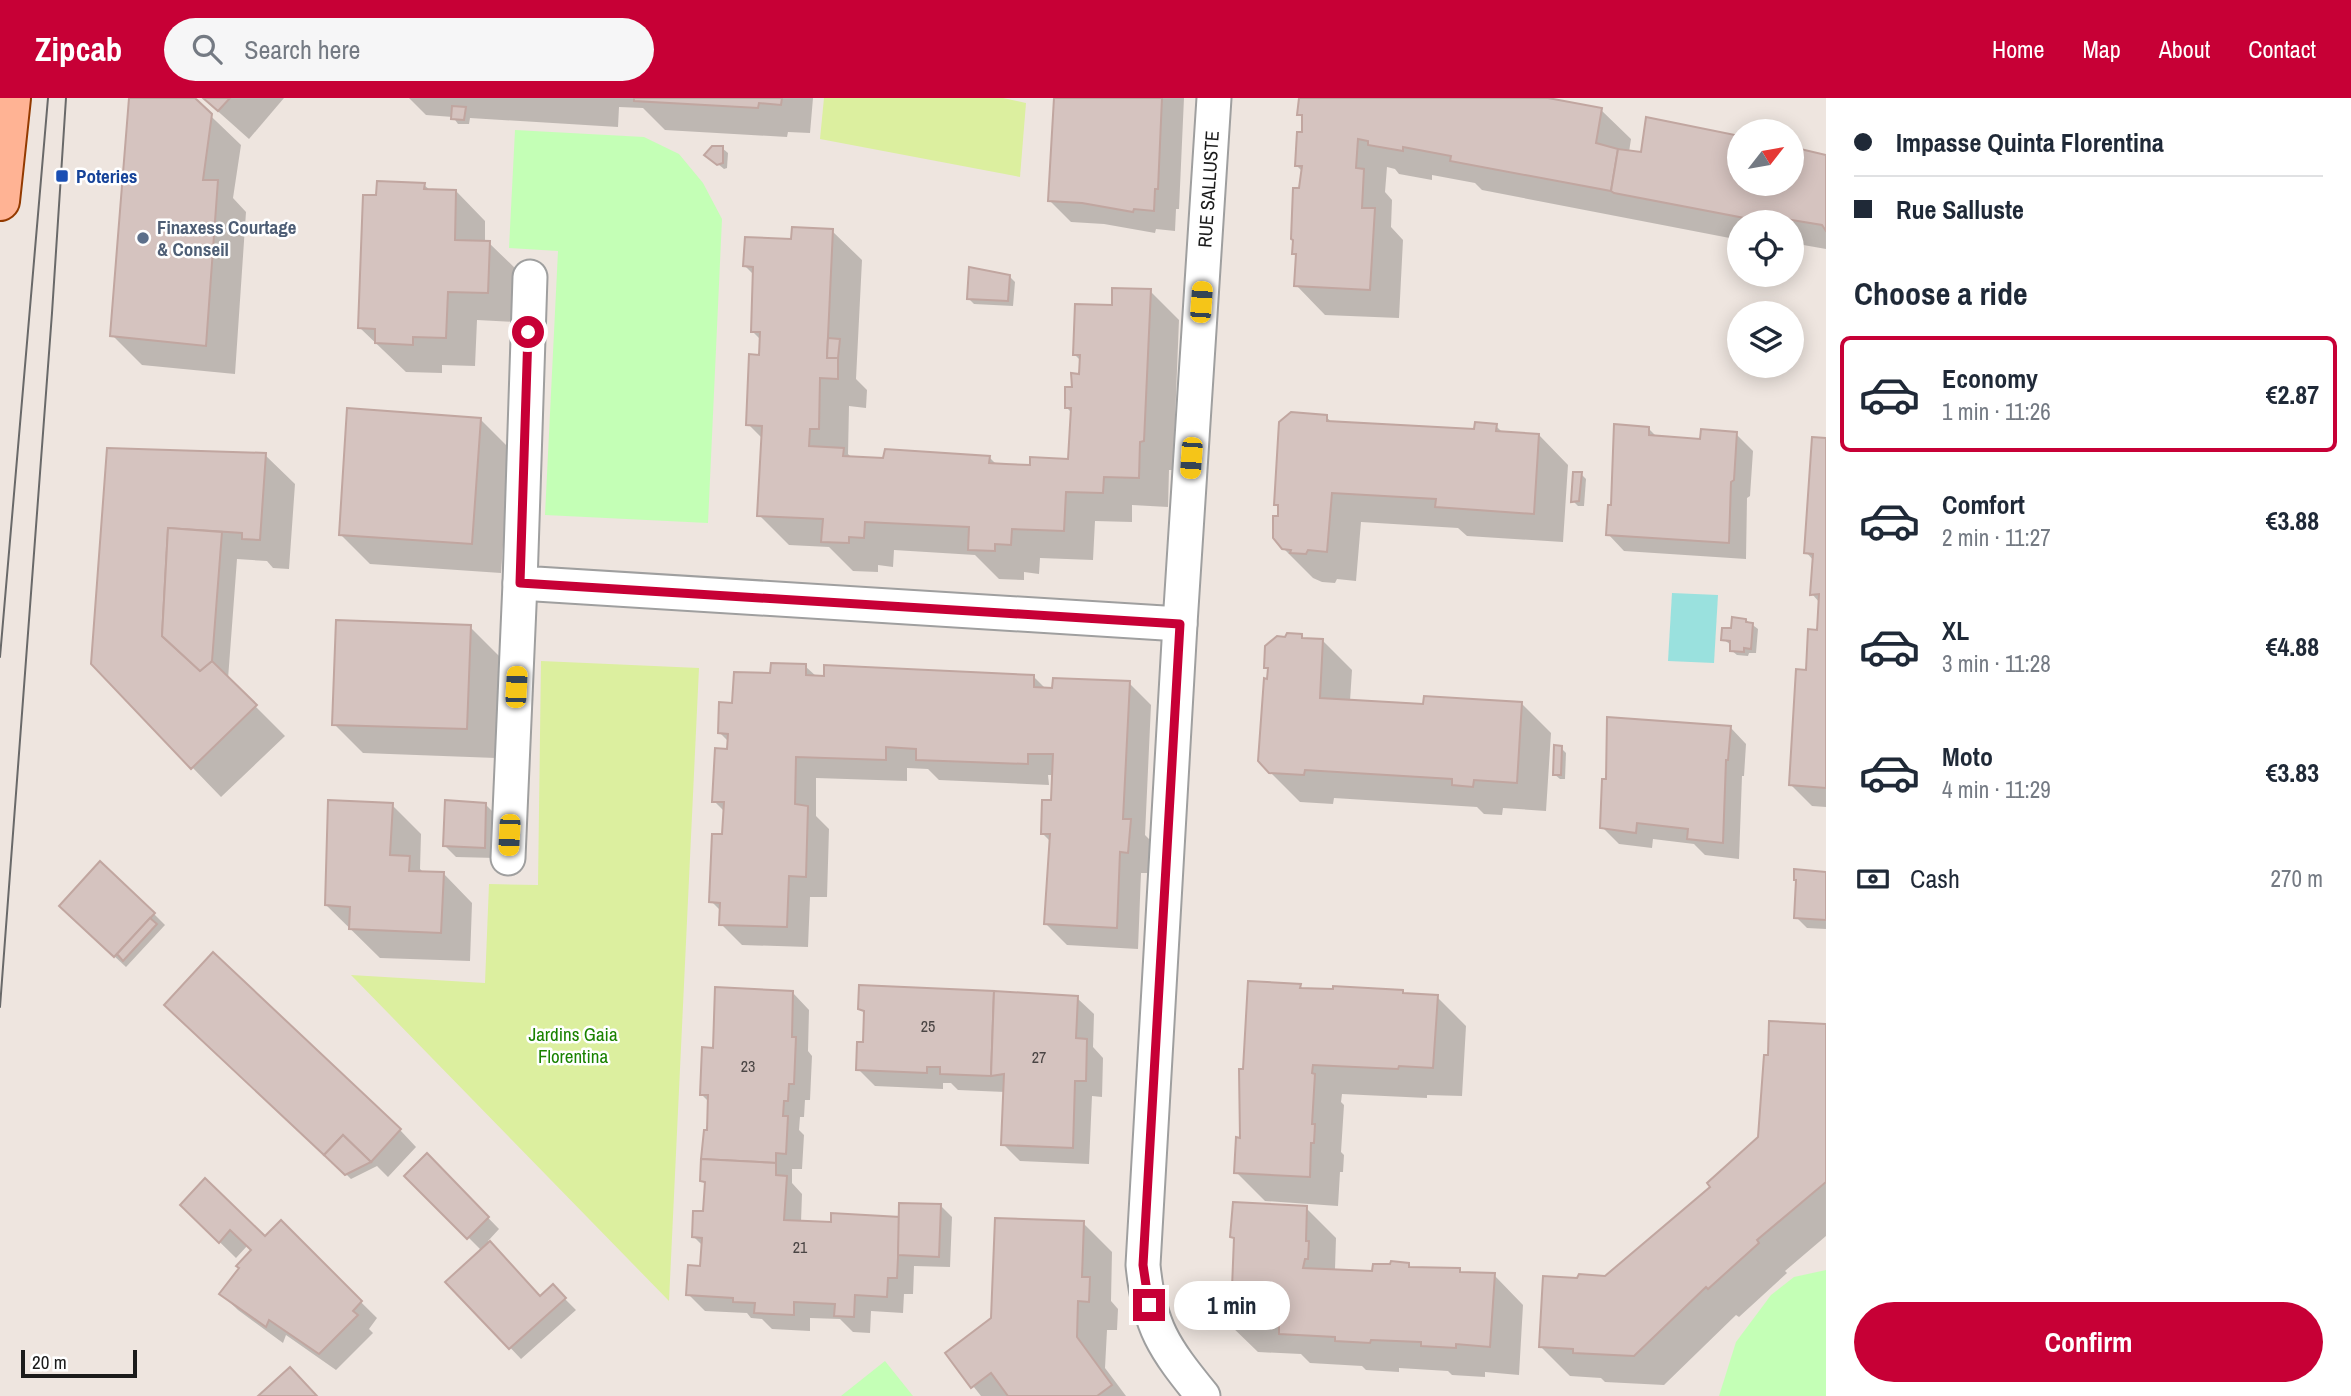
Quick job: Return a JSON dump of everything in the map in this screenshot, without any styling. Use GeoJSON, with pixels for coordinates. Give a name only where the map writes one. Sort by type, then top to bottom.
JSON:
{"type":"FeatureCollection","features":[{"type":"Feature","properties":{"kind":"main road"},"geometry":{"type":"LineString","coordinates":[[0,201],[11,98]]}},
{"type":"Feature","properties":{"kind":"street","name":"RUE SALLUSTE"},"geometry":{"type":"LineString","coordinates":[[1203,1396],[1177,1364],[1152,1320],[1143,1265],[1214,98]]}},
{"type":"Feature","properties":{"kind":"street"},"geometry":{"type":"LineString","coordinates":[[508,858],[530,277]]}},
{"type":"Feature","properties":{"kind":"street"},"geometry":{"type":"LineString","coordinates":[[520,583],[1180,624]]}},
{"type":"Feature","properties":{"kind":"green space"},"geometry":{"type":"Polygon","coordinates":[[[824,98],[1003,98],[1026,103],[1020,177],[820,139],[824,98]]]}},
{"type":"Feature","properties":{"kind":"green space"},"geometry":{"type":"Polygon","coordinates":[[[515,130],[644,137],[679,154],[703,183],[722,219],[708,523],[545,515],[558,251],[509,248],[515,130]]]}},
{"type":"Feature","properties":{"kind":"green space","name":"Jardins Gaia Florentina"},"geometry":{"type":"Polygon","coordinates":[[[541,661],[699,668],[669,1301],[351,975],[485,983],[489,884],[538,885],[541,661]]]}},
{"type":"Feature","properties":{"kind":"green space"},"geometry":{"type":"Polygon","coordinates":[[[1826,1270],[1826,1396],[1719,1396],[1736,1342],[1771,1295],[1794,1277],[1826,1270]]]}},
{"type":"Feature","properties":{"kind":"green space"},"geometry":{"type":"Polygon","coordinates":[[[885,1361],[913,1396],[841,1396],[885,1361]]]}},
{"type":"Feature","properties":{"kind":"water"},"geometry":{"type":"Polygon","coordinates":[[[1672,593],[1718,595],[1714,663],[1668,661],[1672,593]]]}},
{"type":"Feature","properties":{"kind":"building"},"geometry":{"type":"Polygon","coordinates":[[[129,98],[195,98],[212,114],[203,180],[218,180],[206,346],[110,336],[129,98]]]}},
{"type":"Feature","properties":{"kind":"building"},"geometry":{"type":"Polygon","coordinates":[[[203,98],[230,98],[218,111],[203,98]]]}},
{"type":"Feature","properties":{"kind":"building"},"geometry":{"type":"Polygon","coordinates":[[[634,98],[782,98],[781,105],[759,103],[758,108],[634,101],[634,98]]]}},
{"type":"Feature","properties":{"kind":"building"},"geometry":{"type":"Polygon","coordinates":[[[1054,98],[1162,98],[1158,189],[1155,189],[1154,211],[1134,209],[1133,212],[1082,203],[1048,201],[1054,98]]]}},
{"type":"Feature","properties":{"kind":"building"},"geometry":{"type":"Polygon","coordinates":[[[1299,98],[1548,98],[1602,108],[1596,143],[1618,149],[1611,191],[1450,161],[1451,156],[1403,147],[1403,151],[1368,145],[1368,141],[1358,139],[1356,168],[1364,169],[1362,208],[1375,208],[1370,290],[1294,286],[1296,254],[1292,254],[1291,239],[1293,188],[1299,188],[1302,166],[1295,166],[1297,132],[1302,132],[1302,115],[1297,115],[1299,98]]]}},
{"type":"Feature","properties":{"kind":"building"},"geometry":{"type":"Polygon","coordinates":[[[452,106],[466,107],[464,120],[451,119],[452,106]]]}},
{"type":"Feature","properties":{"kind":"building"},"geometry":{"type":"Polygon","coordinates":[[[1646,117],[1727,133],[1727,196],[1804,196],[1804,150],[1826,155],[1826,231],[1822,225],[1804,222],[1804,210],[1727,210],[1727,215],[1611,191],[1618,149],[1641,152],[1646,117]]]}},
{"type":"Feature","properties":{"kind":"building"},"geometry":{"type":"Polygon","coordinates":[[[712,146],[723,146],[723,163],[717,165],[704,155],[712,146]]]}},
{"type":"Feature","properties":{"kind":"building"},"geometry":{"type":"Polygon","coordinates":[[[377,181],[425,183],[424,189],[456,190],[455,240],[490,241],[488,293],[448,292],[446,338],[413,337],[413,345],[375,343],[375,329],[358,328],[363,195],[376,195],[377,181]]]}},
{"type":"Feature","properties":{"kind":"building"},"geometry":{"type":"Polygon","coordinates":[[[792,227],[833,229],[827,358],[838,358],[838,379],[820,378],[819,429],[810,429],[809,446],[844,448],[843,456],[883,458],[885,449],[990,456],[989,463],[1006,464],[1030,465],[1030,457],[1068,459],[1071,408],[1065,408],[1065,387],[1072,387],[1071,373],[1079,374],[1080,355],[1073,355],[1075,304],[1112,305],[1112,288],[1151,289],[1144,441],[1140,442],[1139,478],[1104,477],[1103,493],[1066,492],[1064,531],[1012,529],[1011,545],[995,544],[995,551],[968,550],[969,527],[865,522],[864,538],[849,537],[849,543],[821,542],[823,519],[757,516],[762,426],[746,425],[749,354],[759,355],[760,332],[751,332],[753,267],[743,266],[745,237],[791,239],[792,227]]]}},
{"type":"Feature","properties":{"kind":"building"},"geometry":{"type":"Polygon","coordinates":[[[969,267],[1010,275],[1008,301],[967,299],[969,267]]]}},
{"type":"Feature","properties":{"kind":"building"},"geometry":{"type":"Polygon","coordinates":[[[828,338],[840,339],[838,358],[827,358],[828,338]]]}},
{"type":"Feature","properties":{"kind":"building"},"geometry":{"type":"Polygon","coordinates":[[[347,408],[481,418],[472,544],[339,535],[347,408]]]}},
{"type":"Feature","properties":{"kind":"building"},"geometry":{"type":"Polygon","coordinates":[[[1291,412],[1327,415],[1327,421],[1474,429],[1475,422],[1497,424],[1496,431],[1539,434],[1534,514],[1435,507],[1436,499],[1332,493],[1327,552],[1308,550],[1306,554],[1290,553],[1291,550],[1282,549],[1273,538],[1273,516],[1278,516],[1278,505],[1274,505],[1279,422],[1291,412]]]}},
{"type":"Feature","properties":{"kind":"building"},"geometry":{"type":"Polygon","coordinates":[[[1614,424],[1649,427],[1649,435],[1700,439],[1701,429],[1737,432],[1734,480],[1731,482],[1729,543],[1606,535],[1608,505],[1611,505],[1614,424]]]}},
{"type":"Feature","properties":{"kind":"building"},"geometry":{"type":"Polygon","coordinates":[[[1812,437],[1826,438],[1826,788],[1789,785],[1796,669],[1806,670],[1808,629],[1817,630],[1819,594],[1810,595],[1813,554],[1804,553],[1812,437]]]}},
{"type":"Feature","properties":{"kind":"building"},"geometry":{"type":"Polygon","coordinates":[[[107,448],[266,453],[260,540],[242,539],[242,533],[168,528],[162,636],[200,671],[212,661],[257,705],[191,769],[91,664],[107,448]]]}},
{"type":"Feature","properties":{"kind":"building"},"geometry":{"type":"Polygon","coordinates":[[[1573,472],[1582,472],[1579,501],[1571,502],[1573,472]]]}},
{"type":"Feature","properties":{"kind":"building"},"geometry":{"type":"Polygon","coordinates":[[[168,528],[222,532],[212,661],[200,671],[162,636],[168,528]]]}},
{"type":"Feature","properties":{"kind":"building"},"geometry":{"type":"Polygon","coordinates":[[[1732,617],[1753,623],[1751,649],[1744,648],[1744,652],[1730,651],[1730,641],[1721,640],[1722,628],[1731,628],[1732,617]]]}},
{"type":"Feature","properties":{"kind":"building"},"geometry":{"type":"Polygon","coordinates":[[[336,620],[471,625],[467,729],[332,725],[336,620]]]}},
{"type":"Feature","properties":{"kind":"building"},"geometry":{"type":"Polygon","coordinates":[[[1287,633],[1302,634],[1302,638],[1323,639],[1320,698],[1423,704],[1424,696],[1522,702],[1517,783],[1474,780],[1473,787],[1452,785],[1452,779],[1305,770],[1304,775],[1269,773],[1258,761],[1264,678],[1267,679],[1268,668],[1264,668],[1265,646],[1277,636],[1285,637],[1287,633]]]}},
{"type":"Feature","properties":{"kind":"building"},"geometry":{"type":"Polygon","coordinates":[[[771,663],[806,664],[806,675],[824,676],[824,665],[1034,675],[1034,687],[1052,688],[1053,678],[1130,681],[1123,819],[1131,819],[1128,853],[1120,852],[1117,928],[1044,924],[1050,834],[1041,834],[1042,800],[1051,800],[1053,754],[1028,754],[1028,764],[916,760],[916,749],[886,747],[886,760],[796,757],[795,804],[808,806],[806,877],[789,876],[787,927],[719,925],[720,903],[709,902],[712,834],[722,834],[724,802],[712,802],[715,748],[727,749],[728,734],[718,733],[719,702],[732,703],[734,672],[770,673],[771,663]]]}},
{"type":"Feature","properties":{"kind":"building"},"geometry":{"type":"Polygon","coordinates":[[[1607,717],[1731,726],[1726,760],[1723,843],[1687,839],[1688,829],[1637,823],[1636,833],[1600,828],[1602,779],[1606,779],[1607,717]]]}},
{"type":"Feature","properties":{"kind":"building"},"geometry":{"type":"Polygon","coordinates":[[[1554,745],[1562,746],[1561,775],[1553,775],[1554,745]]]}},
{"type":"Feature","properties":{"kind":"building"},"geometry":{"type":"Polygon","coordinates":[[[328,800],[393,803],[390,855],[410,856],[409,871],[444,872],[441,933],[349,929],[350,907],[325,905],[328,800]]]}},
{"type":"Feature","properties":{"kind":"building"},"geometry":{"type":"Polygon","coordinates":[[[445,800],[486,803],[485,848],[443,846],[445,800]]]}},
{"type":"Feature","properties":{"kind":"building"},"geometry":{"type":"Polygon","coordinates":[[[100,861],[155,913],[114,957],[59,906],[100,861]]]}},
{"type":"Feature","properties":{"kind":"building"},"geometry":{"type":"Polygon","coordinates":[[[1794,869],[1826,872],[1826,920],[1794,918],[1794,869]]]}},
{"type":"Feature","properties":{"kind":"building"},"geometry":{"type":"Polygon","coordinates":[[[150,918],[157,924],[123,961],[117,954],[150,918]]]}},
{"type":"Feature","properties":{"kind":"building"},"geometry":{"type":"Polygon","coordinates":[[[213,952],[401,1129],[371,1162],[343,1135],[324,1155],[164,1005],[213,952]]]}},
{"type":"Feature","properties":{"kind":"building"},"geometry":{"type":"Polygon","coordinates":[[[1248,981],[1301,984],[1300,988],[1333,989],[1333,986],[1438,995],[1433,1068],[1313,1065],[1312,1073],[1315,1074],[1312,1124],[1315,1124],[1314,1143],[1311,1143],[1310,1177],[1234,1173],[1236,1137],[1240,1138],[1239,1069],[1243,1069],[1248,981]]]}},
{"type":"Feature","properties":{"kind":"building"},"geometry":{"type":"Polygon","coordinates":[[[859,985],[994,991],[991,1076],[940,1074],[940,1067],[927,1067],[927,1073],[856,1070],[857,1042],[863,1042],[864,1011],[858,1009],[859,985]]]}},
{"type":"Feature","properties":{"kind":"building"},"geometry":{"type":"Polygon","coordinates":[[[715,987],[793,991],[792,1037],[796,1037],[794,1084],[789,1084],[788,1101],[784,1101],[783,1116],[788,1116],[786,1154],[776,1153],[776,1163],[701,1159],[704,1130],[707,1130],[708,1095],[700,1095],[702,1047],[713,1048],[715,987]]]}},
{"type":"Feature","properties":{"kind":"building"},"geometry":{"type":"Polygon","coordinates":[[[994,991],[1078,996],[1076,1038],[1087,1039],[1086,1081],[1075,1081],[1073,1148],[1001,1145],[1004,1074],[991,1076],[994,991]]]}},
{"type":"Feature","properties":{"kind":"building"},"geometry":{"type":"Polygon","coordinates":[[[1769,1021],[1826,1024],[1826,1182],[1757,1240],[1759,1243],[1708,1289],[1706,1287],[1634,1356],[1573,1353],[1573,1349],[1539,1347],[1543,1276],[1605,1276],[1710,1187],[1707,1183],[1758,1137],[1764,1055],[1768,1055],[1769,1021]]]}},
{"type":"Feature","properties":{"kind":"building"},"geometry":{"type":"Polygon","coordinates":[[[343,1135],[371,1162],[345,1175],[324,1155],[343,1135]]]}},
{"type":"Feature","properties":{"kind":"building"},"geometry":{"type":"Polygon","coordinates":[[[427,1153],[489,1217],[467,1239],[404,1176],[427,1153]]]}},
{"type":"Feature","properties":{"kind":"building"},"geometry":{"type":"Polygon","coordinates":[[[701,1159],[776,1163],[776,1175],[787,1176],[784,1220],[831,1222],[831,1213],[900,1217],[897,1278],[888,1278],[887,1297],[855,1295],[854,1317],[834,1316],[835,1304],[794,1302],[794,1315],[754,1313],[755,1303],[733,1302],[733,1298],[686,1295],[688,1265],[700,1266],[702,1238],[692,1237],[693,1211],[703,1211],[705,1182],[700,1181],[701,1159]]]}},
{"type":"Feature","properties":{"kind":"building"},"geometry":{"type":"Polygon","coordinates":[[[205,1178],[265,1236],[281,1220],[362,1301],[353,1311],[358,1315],[319,1354],[269,1320],[266,1327],[219,1294],[239,1268],[236,1266],[251,1250],[230,1230],[219,1243],[180,1205],[205,1178]]]}},
{"type":"Feature","properties":{"kind":"building"},"geometry":{"type":"Polygon","coordinates":[[[1233,1202],[1307,1206],[1308,1259],[1305,1259],[1303,1268],[1372,1271],[1373,1264],[1390,1264],[1391,1261],[1409,1263],[1409,1267],[1460,1268],[1460,1272],[1495,1273],[1490,1347],[1456,1344],[1456,1348],[1421,1346],[1421,1342],[1371,1340],[1370,1343],[1335,1341],[1335,1337],[1279,1334],[1279,1326],[1227,1323],[1227,1288],[1232,1288],[1234,1238],[1230,1237],[1233,1202]]]}},
{"type":"Feature","properties":{"kind":"building"},"geometry":{"type":"Polygon","coordinates":[[[899,1203],[941,1204],[939,1257],[898,1255],[899,1203]]]}},
{"type":"Feature","properties":{"kind":"building"},"geometry":{"type":"Polygon","coordinates":[[[995,1218],[1084,1221],[1082,1277],[1090,1277],[1089,1302],[1078,1301],[1077,1337],[1112,1385],[1097,1396],[1008,1396],[991,1373],[971,1388],[945,1353],[991,1318],[995,1218]]]}},
{"type":"Feature","properties":{"kind":"building"},"geometry":{"type":"Polygon","coordinates":[[[490,1241],[540,1296],[553,1284],[566,1298],[509,1349],[445,1282],[490,1241]]]}},
{"type":"Feature","properties":{"kind":"building"},"geometry":{"type":"Polygon","coordinates":[[[290,1367],[317,1396],[258,1396],[290,1367]]]}},
{"type":"Feature","properties":{"kind":"tram line"},"geometry":{"type":"LineString","coordinates":[[0,657],[48,98]]}},
{"type":"Feature","properties":{"kind":"tram line"},"geometry":{"type":"LineString","coordinates":[[0,1007],[66,98]]}},
{"type":"Feature","properties":{"kind":"place","name":"Poteries"},"geometry":{"type":"Point","coordinates":[62,176]}},
{"type":"Feature","properties":{"kind":"place","name":"Finaxess Courtage & Conseil"},"geometry":{"type":"Point","coordinates":[143,238]}},
{"type":"Feature","properties":{"kind":"route"},"geometry":{"type":"LineString","coordinates":[[528,332],[520,583],[1180,624],[1143,1265],[1149,1305]]}}]}
